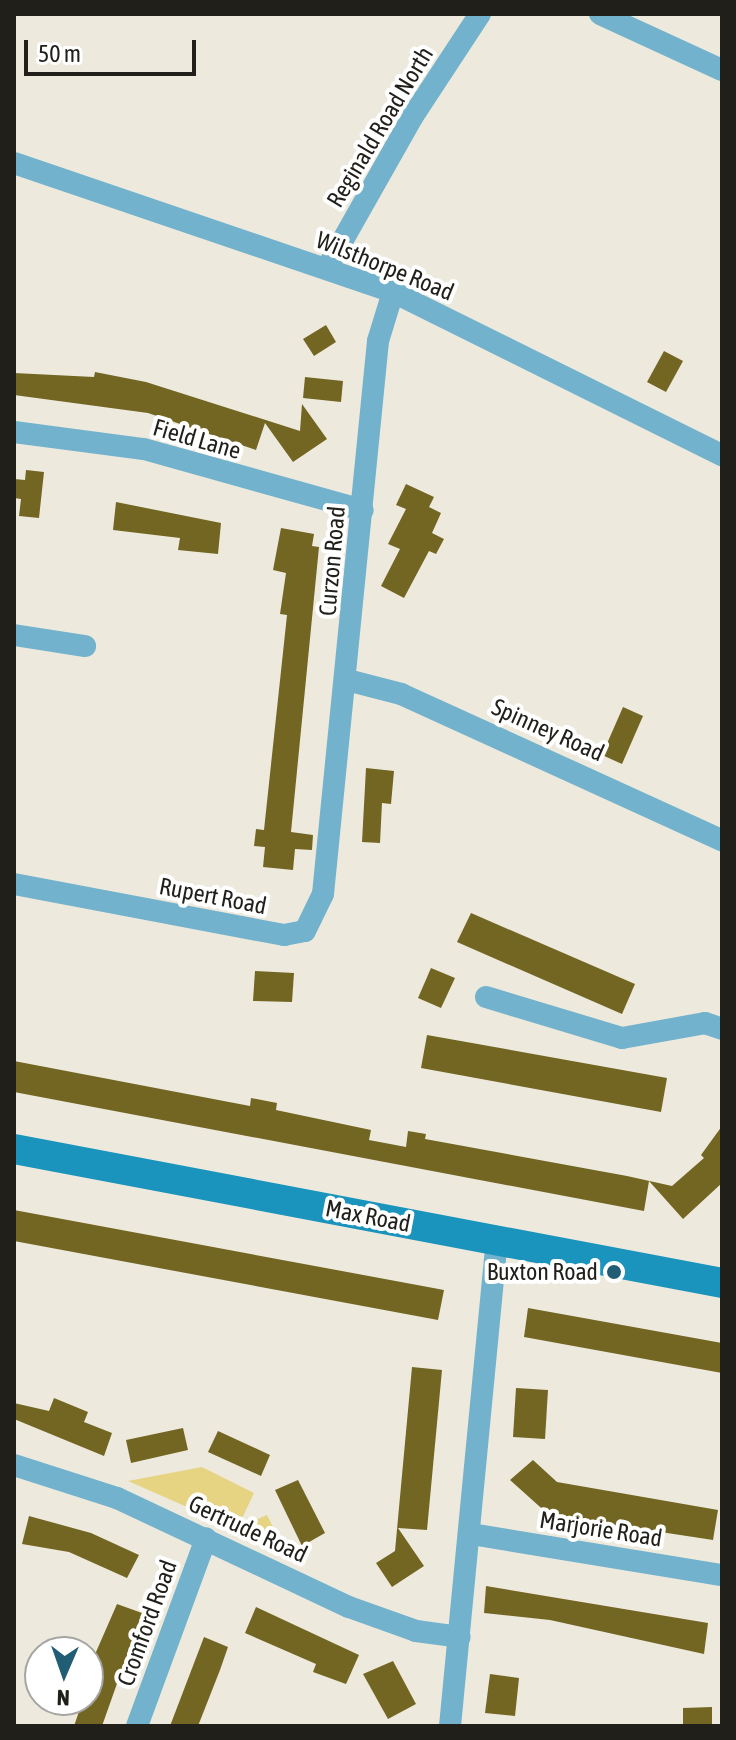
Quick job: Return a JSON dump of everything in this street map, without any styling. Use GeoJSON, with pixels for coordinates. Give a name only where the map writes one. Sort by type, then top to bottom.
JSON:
{"type":"FeatureCollection","features":[{"type":"Feature","properties":{"kind":"street","name":"Reginald Road North"},"geometry":{"type":"LineString","coordinates":[[327,268],[413,116],[480,14]]}},
{"type":"Feature","properties":{"kind":"street"},"geometry":{"type":"LineString","coordinates":[[600,14],[722,70]]}},
{"type":"Feature","properties":{"kind":"street","name":"Wilsthorpe Road"},"geometry":{"type":"LineString","coordinates":[[14,163],[393,292],[722,455]]}},
{"type":"Feature","properties":{"kind":"street","name":"Curzon Road"},"geometry":{"type":"LineString","coordinates":[[330,836],[378,341],[393,292]]}},
{"type":"Feature","properties":{"kind":"street","name":"Field Lane"},"geometry":{"type":"LineString","coordinates":[[14,432],[144,449],[363,510]]}},
{"type":"Feature","properties":{"kind":"street"},"geometry":{"type":"LineString","coordinates":[[14,635],[85,646]]}},
{"type":"Feature","properties":{"kind":"street","name":"Spinney Road"},"geometry":{"type":"LineString","coordinates":[[347,680],[379,685],[449,714],[722,840]]}},
{"type":"Feature","properties":{"kind":"street","name":"Rupert Road"},"geometry":{"type":"LineString","coordinates":[[14,884],[284,935],[305,931],[323,894],[330,836]]}},
{"type":"Feature","properties":{"kind":"street"},"geometry":{"type":"LineString","coordinates":[[486,997],[622,1038],[705,1023],[722,1029]]}},
{"type":"Feature","properties":{"kind":"street","name":"Max Road"},"geometry":{"type":"LineString","coordinates":[[14,1149],[722,1283]]}},
{"type":"Feature","properties":{"kind":"street"},"geometry":{"type":"LineString","coordinates":[[450,1726],[471,1534],[497,1240]]}},
{"type":"Feature","properties":{"kind":"street","name":"Gertrude Road"},"geometry":{"type":"LineString","coordinates":[[14,1465],[117,1498],[349,1607],[416,1631],[460,1637]]}},
{"type":"Feature","properties":{"kind":"street","name":"Marjorie Road"},"geometry":{"type":"LineString","coordinates":[[471,1534],[722,1575]]}},
{"type":"Feature","properties":{"kind":"street","name":"Cromford Road"},"geometry":{"type":"LineString","coordinates":[[137,1726],[206,1538]]}},
{"type":"Feature","properties":{"kind":"shaded area"},"geometry":{"type":"Polygon","coordinates":[[[202,1467],[254,1493],[237,1529],[128,1481],[202,1467]]]}},
{"type":"Feature","properties":{"kind":"shaded area"},"geometry":{"type":"Polygon","coordinates":[[[267,1515],[287,1555],[248,1535],[253,1521],[267,1515]]]}},
{"type":"Feature","properties":{"kind":"building"},"geometry":{"type":"Polygon","coordinates":[[[326,325],[336,342],[314,356],[303,339],[326,325]]]}},
{"type":"Feature","properties":{"kind":"building"},"geometry":{"type":"Polygon","coordinates":[[[664,351],[683,361],[666,392],[647,382],[664,351]]]}},
{"type":"Feature","properties":{"kind":"building"},"geometry":{"type":"Polygon","coordinates":[[[95,372],[146,382],[300,431],[302,404],[327,439],[293,462],[265,423],[256,450],[148,413],[14,395],[14,373],[94,377],[95,372]]]}},
{"type":"Feature","properties":{"kind":"building"},"geometry":{"type":"Polygon","coordinates":[[[305,377],[343,381],[341,402],[303,398],[305,377]]]}},
{"type":"Feature","properties":{"kind":"building"},"geometry":{"type":"Polygon","coordinates":[[[26,470],[44,472],[39,518],[19,516],[21,499],[14,498],[14,479],[25,480],[26,470]]]}},
{"type":"Feature","properties":{"kind":"building"},"geometry":{"type":"Polygon","coordinates":[[[406,484],[434,497],[429,507],[441,513],[432,533],[444,539],[436,554],[429,551],[404,598],[381,586],[400,549],[388,544],[406,509],[396,505],[406,484]]]}},
{"type":"Feature","properties":{"kind":"building"},"geometry":{"type":"Polygon","coordinates":[[[116,502],[221,523],[218,554],[178,550],[180,538],[113,530],[116,502]]]}},
{"type":"Feature","properties":{"kind":"building"},"geometry":{"type":"Polygon","coordinates":[[[281,528],[314,534],[312,546],[319,547],[291,832],[313,835],[312,850],[295,849],[293,870],[263,867],[265,847],[254,846],[256,829],[264,830],[287,615],[280,614],[286,573],[273,570],[281,528]]]}},
{"type":"Feature","properties":{"kind":"building"},"geometry":{"type":"Polygon","coordinates":[[[623,707],[643,716],[622,764],[602,755],[623,707]]]}},
{"type":"Feature","properties":{"kind":"building"},"geometry":{"type":"Polygon","coordinates":[[[366,768],[394,771],[391,804],[382,803],[380,843],[362,842],[366,768]]]}},
{"type":"Feature","properties":{"kind":"building"},"geometry":{"type":"Polygon","coordinates":[[[471,913],[635,984],[622,1014],[457,942],[471,913]]]}},
{"type":"Feature","properties":{"kind":"building"},"geometry":{"type":"Polygon","coordinates":[[[431,968],[455,978],[441,1008],[418,998],[431,968]]]}},
{"type":"Feature","properties":{"kind":"building"},"geometry":{"type":"Polygon","coordinates":[[[255,971],[294,973],[292,1002],[253,1001],[255,971]]]}},
{"type":"Feature","properties":{"kind":"building"},"geometry":{"type":"Polygon","coordinates":[[[427,1035],[667,1078],[661,1112],[421,1068],[427,1035]]]}},
{"type":"Feature","properties":{"kind":"building"},"geometry":{"type":"Polygon","coordinates":[[[14,1061],[250,1106],[251,1098],[277,1103],[276,1110],[371,1130],[369,1140],[406,1147],[408,1131],[426,1134],[425,1139],[627,1176],[672,1186],[704,1158],[701,1155],[722,1126],[722,1183],[683,1219],[649,1181],[644,1211],[14,1092],[14,1061]]]}},
{"type":"Feature","properties":{"kind":"building"},"geometry":{"type":"Polygon","coordinates":[[[14,1210],[444,1290],[438,1320],[14,1241],[14,1210]]]}},
{"type":"Feature","properties":{"kind":"building"},"geometry":{"type":"Polygon","coordinates":[[[528,1308],[722,1343],[722,1373],[524,1337],[528,1308]]]}},
{"type":"Feature","properties":{"kind":"building"},"geometry":{"type":"Polygon","coordinates":[[[412,1367],[442,1370],[427,1530],[398,1528],[424,1566],[392,1587],[376,1563],[395,1551],[412,1367]]]}},
{"type":"Feature","properties":{"kind":"building"},"geometry":{"type":"Polygon","coordinates":[[[516,1388],[548,1390],[545,1439],[513,1437],[516,1388]]]}},
{"type":"Feature","properties":{"kind":"building"},"geometry":{"type":"Polygon","coordinates":[[[54,1398],[88,1412],[84,1422],[112,1433],[104,1456],[14,1419],[14,1403],[49,1411],[54,1398]]]}},
{"type":"Feature","properties":{"kind":"building"},"geometry":{"type":"Polygon","coordinates":[[[183,1428],[188,1450],[131,1463],[126,1440],[183,1428]]]}},
{"type":"Feature","properties":{"kind":"building"},"geometry":{"type":"Polygon","coordinates":[[[218,1431],[270,1455],[261,1476],[208,1452],[218,1431]]]}},
{"type":"Feature","properties":{"kind":"building"},"geometry":{"type":"Polygon","coordinates":[[[533,1460],[557,1482],[718,1510],[713,1540],[549,1515],[510,1480],[533,1460]]]}},
{"type":"Feature","properties":{"kind":"building"},"geometry":{"type":"Polygon","coordinates":[[[298,1480],[325,1533],[302,1546],[275,1490],[298,1480]]]}},
{"type":"Feature","properties":{"kind":"building"},"geometry":{"type":"Polygon","coordinates":[[[29,1516],[91,1533],[139,1555],[127,1578],[69,1552],[22,1544],[29,1516]]]}},
{"type":"Feature","properties":{"kind":"building"},"geometry":{"type":"Polygon","coordinates":[[[486,1586],[708,1623],[704,1654],[550,1620],[484,1613],[486,1586]]]}},
{"type":"Feature","properties":{"kind":"building"},"geometry":{"type":"Polygon","coordinates":[[[117,1604],[142,1613],[102,1726],[74,1726],[77,1716],[104,1716],[103,1636],[117,1604]]]}},
{"type":"Feature","properties":{"kind":"building"},"geometry":{"type":"Polygon","coordinates":[[[256,1607],[359,1655],[346,1684],[313,1672],[316,1664],[245,1633],[256,1607]]]}},
{"type":"Feature","properties":{"kind":"building"},"geometry":{"type":"Polygon","coordinates":[[[204,1637],[228,1647],[220,1670],[198,1726],[170,1726],[204,1637]]]}},
{"type":"Feature","properties":{"kind":"building"},"geometry":{"type":"Polygon","coordinates":[[[393,1661],[416,1704],[388,1719],[363,1674],[393,1661]]]}},
{"type":"Feature","properties":{"kind":"building"},"geometry":{"type":"Polygon","coordinates":[[[490,1674],[519,1678],[515,1716],[485,1713],[490,1674]]]}},
{"type":"Feature","properties":{"kind":"building"},"geometry":{"type":"Polygon","coordinates":[[[712,1707],[712,1726],[683,1726],[683,1708],[712,1707]]]}},
{"type":"Feature","properties":{"kind":"place","name":"Buxton Road"},"geometry":{"type":"Point","coordinates":[614,1272]}}]}
